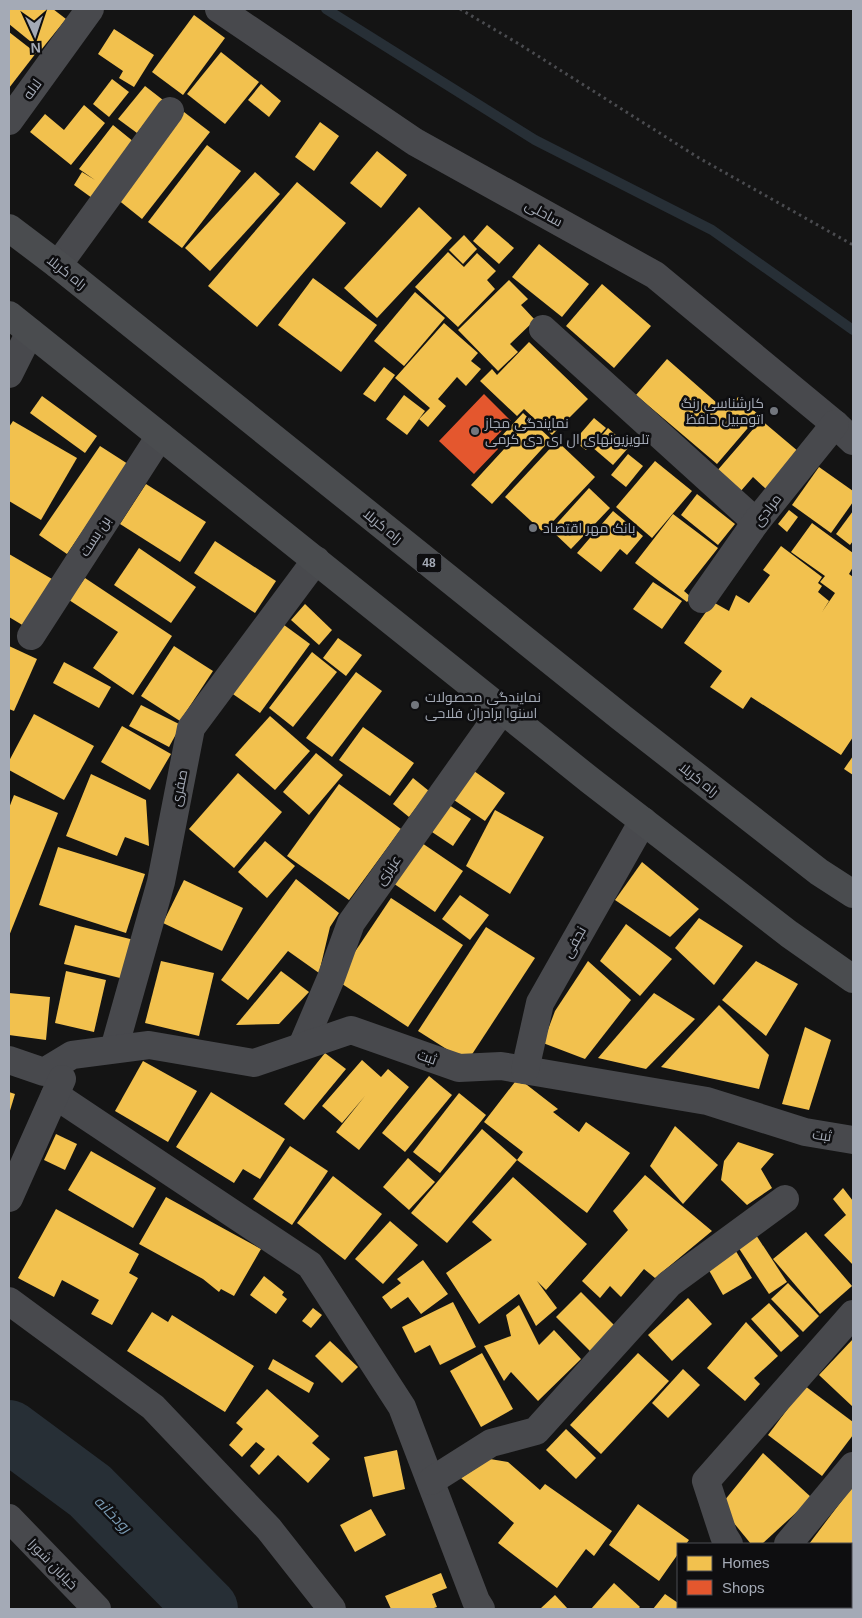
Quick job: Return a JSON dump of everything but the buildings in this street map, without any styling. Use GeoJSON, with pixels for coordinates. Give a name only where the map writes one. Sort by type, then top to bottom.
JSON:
{"type":"FeatureCollection","features":[{"type":"Feature","properties":{"kind":"main road","name":"راه کربلا"},"geometry":{"type":"LineString","coordinates":[[9,228],[58,265],[630,724],[819,872],[853,894]]}},
{"type":"Feature","properties":{"kind":"main road"},"geometry":{"type":"LineString","coordinates":[[9,315],[643,821],[789,934],[853,979]]}},
{"type":"Feature","properties":{"kind":"street","name":"لاله"},"geometry":{"type":"LineString","coordinates":[[9,122],[90,9]]}},
{"type":"Feature","properties":{"kind":"street","name":"ساحلی"},"geometry":{"type":"LineString","coordinates":[[219,9],[415,142],[655,275],[844,432]]}},
{"type":"Feature","properties":{"kind":"street"},"geometry":{"type":"LineString","coordinates":[[58,265],[170,111]]}},
{"type":"Feature","properties":{"kind":"street"},"geometry":{"type":"LineString","coordinates":[[544,329],[756,522]]}},
{"type":"Feature","properties":{"kind":"street"},"geometry":{"type":"LineString","coordinates":[[9,374],[30,332]]}},
{"type":"Feature","properties":{"kind":"street","name":"مرادی"},"geometry":{"type":"LineString","coordinates":[[702,599],[756,522],[844,432]]}},
{"type":"Feature","properties":{"kind":"street","name":"بن بست"},"geometry":{"type":"LineString","coordinates":[[31,636],[160,436]]}},
{"type":"Feature","properties":{"kind":"street","name":"صفری"},"geometry":{"type":"LineString","coordinates":[[114,1050],[161,882],[191,728],[316,560]]}},
{"type":"Feature","properties":{"kind":"street","name":"عزیزی"},"geometry":{"type":"LineString","coordinates":[[302,1046],[331,978],[351,922],[502,710]]}},
{"type":"Feature","properties":{"kind":"street","name":"نجفی"},"geometry":{"type":"LineString","coordinates":[[525,1070],[540,1003],[643,821]]}},
{"type":"Feature","properties":{"kind":"street","name":"ثبت"},"geometry":{"type":"LineString","coordinates":[[9,1060],[44,1072],[72,1054],[149,1045],[254,1063],[351,1030],[459,1068],[501,1066],[707,1101],[805,1132],[853,1140]]}},
{"type":"Feature","properties":{"kind":"street"},"geometry":{"type":"LineString","coordinates":[[9,1198],[72,1054]]}},
{"type":"Feature","properties":{"kind":"street"},"geometry":{"type":"LineString","coordinates":[[55,1095],[310,1265],[402,1407],[476,1601],[481,1609]]}},
{"type":"Feature","properties":{"kind":"street"},"geometry":{"type":"LineString","coordinates":[[431,1481],[491,1443],[536,1431],[668,1284],[785,1200]]}},
{"type":"Feature","properties":{"kind":"street"},"geometry":{"type":"LineString","coordinates":[[9,1301],[153,1407],[269,1528],[332,1609]]}},
{"type":"Feature","properties":{"kind":"street"},"geometry":{"type":"LineString","coordinates":[[728,1543],[724,1536],[706,1481],[853,1314]]}},
{"type":"Feature","properties":{"kind":"street"},"geometry":{"type":"LineString","coordinates":[[789,1543],[853,1466]]}},
{"type":"Feature","properties":{"kind":"street","name":"خیابان شورا"},"geometry":{"type":"LineString","coordinates":[[9,1518],[97,1609]]}},
{"type":"Feature","properties":{"kind":"path"},"geometry":{"type":"LineString","coordinates":[[460,9],[519,44],[699,158],[853,245]]}},
{"type":"Feature","properties":{"kind":"waterway"},"geometry":{"type":"LineString","coordinates":[[326,9],[535,140],[712,230],[853,330]]}},
{"type":"Feature","properties":{"kind":"waterway","name":"رودخانه"},"geometry":{"type":"LineString","coordinates":[[9,1431],[90,1491],[207,1609]]}},
{"type":"Feature","properties":{"kind":"place","name":"کارشناسی رنگ اتومبیل حافظ"},"geometry":{"type":"Point","coordinates":[774,411]}},
{"type":"Feature","properties":{"kind":"place","name":"نمایندگی مجاز تلویزیونهای ال ای دی کرمی"},"geometry":{"type":"Point","coordinates":[475,431]}},
{"type":"Feature","properties":{"kind":"place","name":"بانک مهر اقتصاد"},"geometry":{"type":"Point","coordinates":[533,528]}},
{"type":"Feature","properties":{"kind":"place","name":"نمایندگی محصولات اسنوا برادران فلاحی"},"geometry":{"type":"Point","coordinates":[415,705]}}]}
